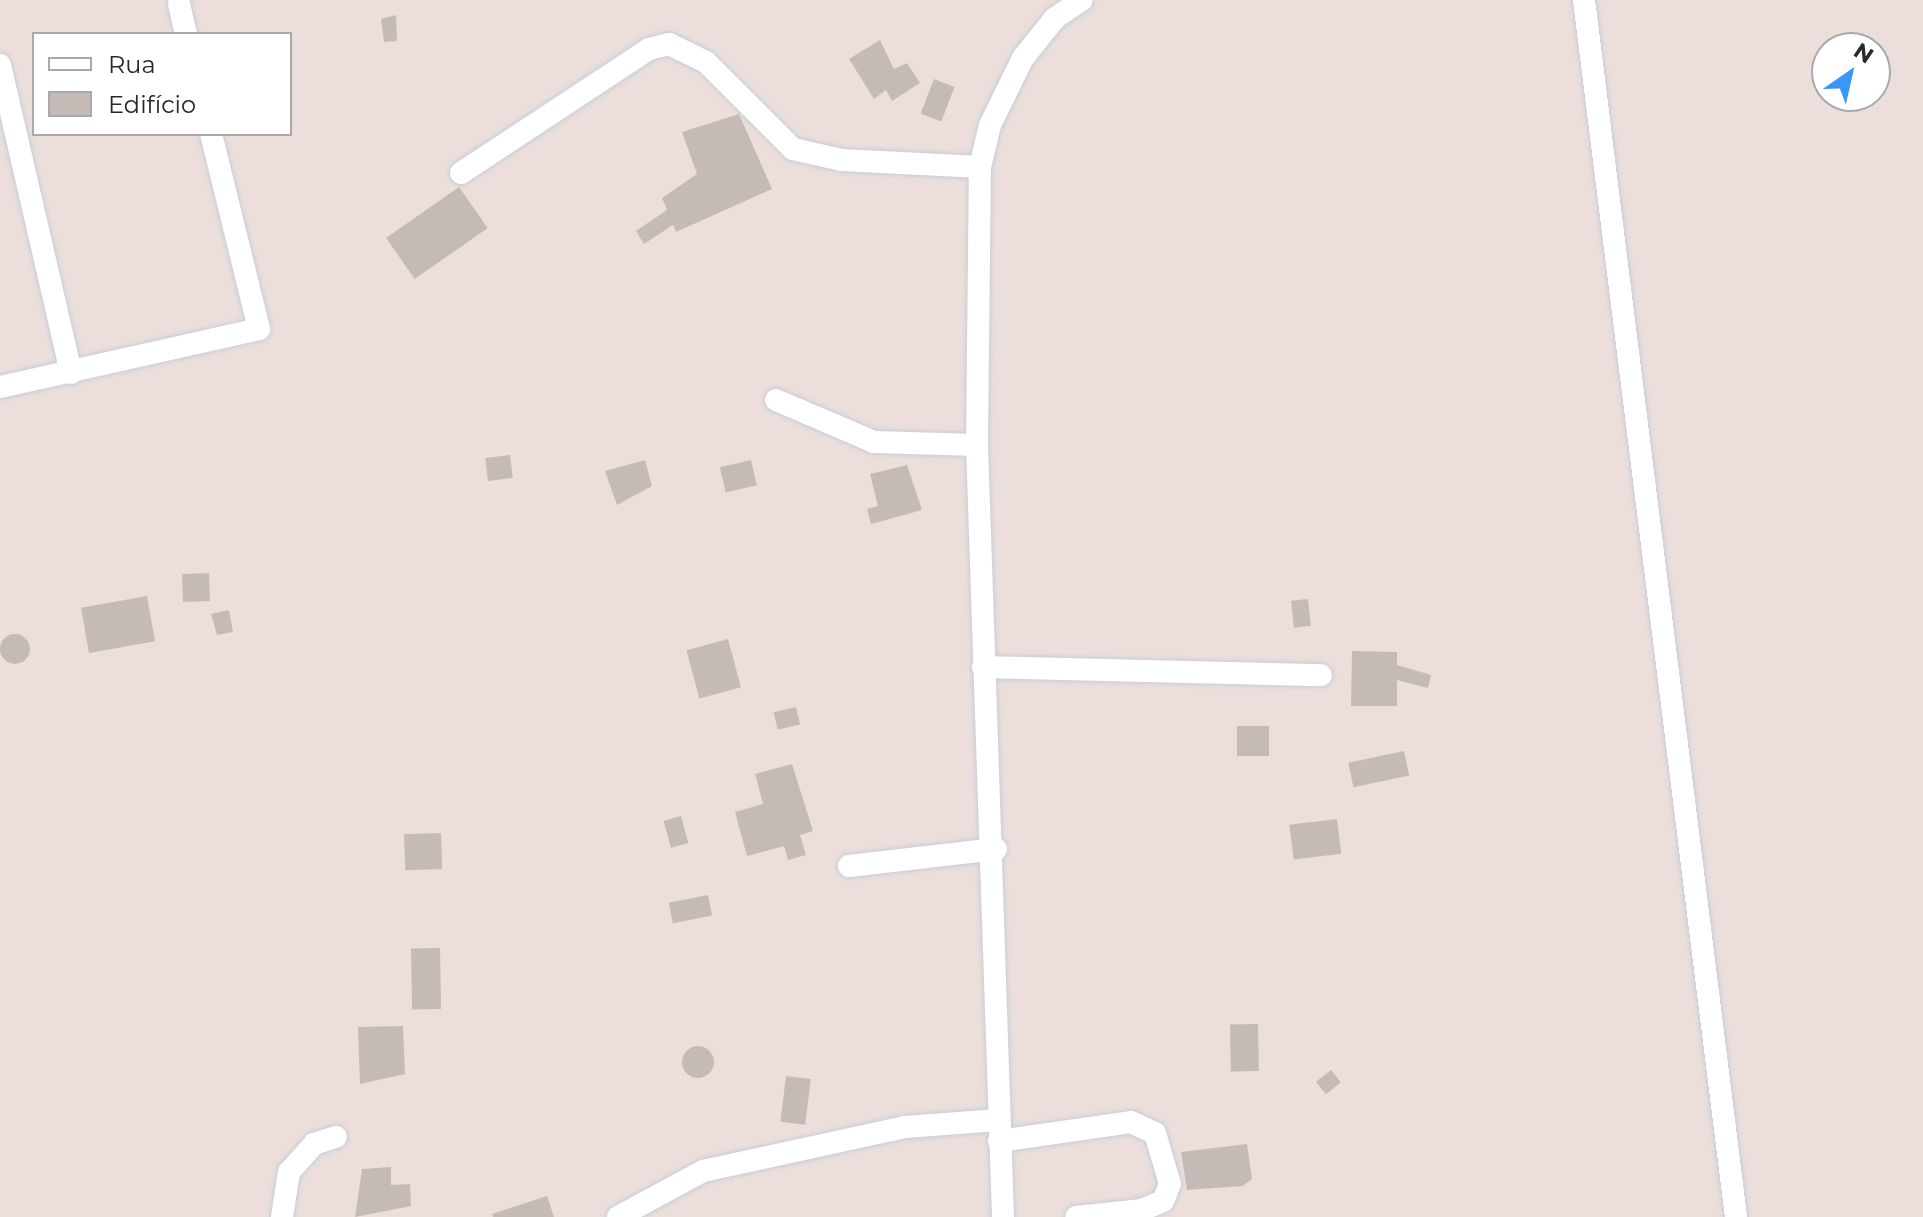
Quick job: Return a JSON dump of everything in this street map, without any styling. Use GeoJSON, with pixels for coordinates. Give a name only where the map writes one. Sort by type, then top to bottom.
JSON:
{"type":"FeatureCollection","features":[{"type":"Feature","properties":{"kind":"street"},"geometry":{"type":"LineString","coordinates":[[1003,1217],[996,849],[983,667],[977,445],[980,167],[990,125],[1023,58],[1055,18],[1082,0]]}},
{"type":"Feature","properties":{"kind":"street"},"geometry":{"type":"LineString","coordinates":[[1584,0],[1736,1217]]}},
{"type":"Feature","properties":{"kind":"street"},"geometry":{"type":"LineString","coordinates":[[179,4],[186,32]]}},
{"type":"Feature","properties":{"kind":"street"},"geometry":{"type":"LineString","coordinates":[[461,173],[649,49],[669,44],[706,62],[793,149],[842,160],[980,167]]}},
{"type":"Feature","properties":{"kind":"street"},"geometry":{"type":"LineString","coordinates":[[0,65],[71,373]]}},
{"type":"Feature","properties":{"kind":"street"},"geometry":{"type":"LineString","coordinates":[[0,387],[259,329],[211,136]]}},
{"type":"Feature","properties":{"kind":"street"},"geometry":{"type":"LineString","coordinates":[[776,400],[874,442],[977,445]]}},
{"type":"Feature","properties":{"kind":"street"},"geometry":{"type":"LineString","coordinates":[[983,667],[1321,675]]}},
{"type":"Feature","properties":{"kind":"street"},"geometry":{"type":"LineString","coordinates":[[849,866],[996,849]]}},
{"type":"Feature","properties":{"kind":"street"},"geometry":{"type":"LineString","coordinates":[[618,1217],[703,1171],[905,1127],[999,1131],[1131,1122],[1155,1133],[1170,1184],[1163,1201],[1142,1210],[1076,1217]]}},
{"type":"Feature","properties":{"kind":"street"},"geometry":{"type":"LineString","coordinates":[[282,1217],[289,1172],[314,1144],[336,1137]]}},
{"type":"Feature","properties":{"kind":"building"},"geometry":{"type":"Polygon","coordinates":[[[396,15],[397,41],[384,42],[381,19],[396,15]]]}},
{"type":"Feature","properties":{"kind":"building"},"geometry":{"type":"Polygon","coordinates":[[[880,40],[894,69],[907,63],[920,83],[892,101],[886,90],[874,99],[849,59],[880,40]]]}},
{"type":"Feature","properties":{"kind":"building"},"geometry":{"type":"Polygon","coordinates":[[[934,79],[955,87],[941,121],[921,114],[934,79]]]}},
{"type":"Feature","properties":{"kind":"building"},"geometry":{"type":"Polygon","coordinates":[[[739,114],[772,189],[676,232],[673,225],[644,244],[636,231],[667,210],[662,198],[697,174],[682,132],[739,114]]]}},
{"type":"Feature","properties":{"kind":"building"},"geometry":{"type":"Polygon","coordinates":[[[459,187],[488,228],[415,279],[386,238],[459,187]]]}},
{"type":"Feature","properties":{"kind":"building"},"geometry":{"type":"Polygon","coordinates":[[[510,455],[513,478],[488,481],[485,458],[510,455]]]}},
{"type":"Feature","properties":{"kind":"building"},"geometry":{"type":"Polygon","coordinates":[[[645,460],[652,486],[617,505],[605,471],[645,460]]]}},
{"type":"Feature","properties":{"kind":"building"},"geometry":{"type":"Polygon","coordinates":[[[751,460],[757,485],[726,493],[720,467],[751,460]]]}},
{"type":"Feature","properties":{"kind":"building"},"geometry":{"type":"Polygon","coordinates":[[[907,465],[922,510],[871,524],[867,509],[878,506],[870,474],[907,465]]]}},
{"type":"Feature","properties":{"kind":"building"},"geometry":{"type":"Polygon","coordinates":[[[209,573],[210,601],[183,602],[182,574],[209,573]]]}},
{"type":"Feature","properties":{"kind":"building"},"geometry":{"type":"Polygon","coordinates":[[[147,596],[155,641],[89,653],[81,608],[147,596]]]}},
{"type":"Feature","properties":{"kind":"building"},"geometry":{"type":"Polygon","coordinates":[[[1308,599],[1311,626],[1294,628],[1291,601],[1308,599]]]}},
{"type":"Feature","properties":{"kind":"building"},"geometry":{"type":"Polygon","coordinates":[[[229,610],[233,632],[217,635],[211,614],[229,610]]]}},
{"type":"Feature","properties":{"kind":"building"},"geometry":{"type":"Polygon","coordinates":[[[15,634],[26,638],[30,649],[26,660],[15,664],[4,660],[0,649],[4,638],[15,634]]]}},
{"type":"Feature","properties":{"kind":"building"},"geometry":{"type":"Polygon","coordinates":[[[728,639],[741,687],[699,698],[686,650],[728,639]]]}},
{"type":"Feature","properties":{"kind":"building"},"geometry":{"type":"Polygon","coordinates":[[[1352,651],[1397,652],[1397,665],[1431,675],[1428,688],[1397,680],[1397,706],[1351,706],[1352,651]]]}},
{"type":"Feature","properties":{"kind":"building"},"geometry":{"type":"Polygon","coordinates":[[[796,707],[800,725],[778,730],[774,712],[796,707]]]}},
{"type":"Feature","properties":{"kind":"building"},"geometry":{"type":"Polygon","coordinates":[[[1237,726],[1269,726],[1269,756],[1237,756],[1237,726]]]}},
{"type":"Feature","properties":{"kind":"building"},"geometry":{"type":"Polygon","coordinates":[[[1404,751],[1409,775],[1353,787],[1348,763],[1404,751]]]}},
{"type":"Feature","properties":{"kind":"building"},"geometry":{"type":"Polygon","coordinates":[[[792,764],[813,831],[800,835],[806,855],[788,860],[784,846],[747,856],[735,812],[763,804],[755,774],[792,764]]]}},
{"type":"Feature","properties":{"kind":"building"},"geometry":{"type":"Polygon","coordinates":[[[681,816],[688,843],[671,848],[664,821],[681,816]]]}},
{"type":"Feature","properties":{"kind":"building"},"geometry":{"type":"Polygon","coordinates":[[[1337,819],[1341,854],[1294,860],[1289,825],[1337,819]]]}},
{"type":"Feature","properties":{"kind":"building"},"geometry":{"type":"Polygon","coordinates":[[[441,833],[442,869],[405,870],[404,834],[441,833]]]}},
{"type":"Feature","properties":{"kind":"building"},"geometry":{"type":"Polygon","coordinates":[[[708,895],[712,916],[673,923],[669,903],[708,895]]]}},
{"type":"Feature","properties":{"kind":"building"},"geometry":{"type":"Polygon","coordinates":[[[440,948],[441,1009],[412,1009],[411,949],[440,948]]]}},
{"type":"Feature","properties":{"kind":"building"},"geometry":{"type":"Polygon","coordinates":[[[1230,1024],[1258,1024],[1259,1071],[1231,1071],[1230,1024]]]}},
{"type":"Feature","properties":{"kind":"building"},"geometry":{"type":"Polygon","coordinates":[[[403,1026],[405,1074],[360,1084],[358,1027],[403,1026]]]}},
{"type":"Feature","properties":{"kind":"building"},"geometry":{"type":"Polygon","coordinates":[[[698,1046],[710,1050],[714,1062],[710,1074],[698,1078],[686,1074],[682,1062],[686,1050],[698,1046]]]}},
{"type":"Feature","properties":{"kind":"building"},"geometry":{"type":"Polygon","coordinates":[[[1331,1070],[1341,1083],[1326,1094],[1316,1082],[1331,1070]]]}},
{"type":"Feature","properties":{"kind":"building"},"geometry":{"type":"Polygon","coordinates":[[[786,1076],[811,1079],[805,1125],[780,1122],[786,1076]]]}},
{"type":"Feature","properties":{"kind":"building"},"geometry":{"type":"Polygon","coordinates":[[[1247,1144],[1252,1179],[1243,1186],[1187,1190],[1181,1152],[1247,1144]]]}},
{"type":"Feature","properties":{"kind":"building"},"geometry":{"type":"Polygon","coordinates":[[[391,1167],[391,1185],[410,1184],[411,1206],[355,1217],[362,1169],[391,1167]]]}},
{"type":"Feature","properties":{"kind":"building"},"geometry":{"type":"Polygon","coordinates":[[[547,1196],[554,1217],[493,1217],[492,1214],[547,1196]]]}}]}
